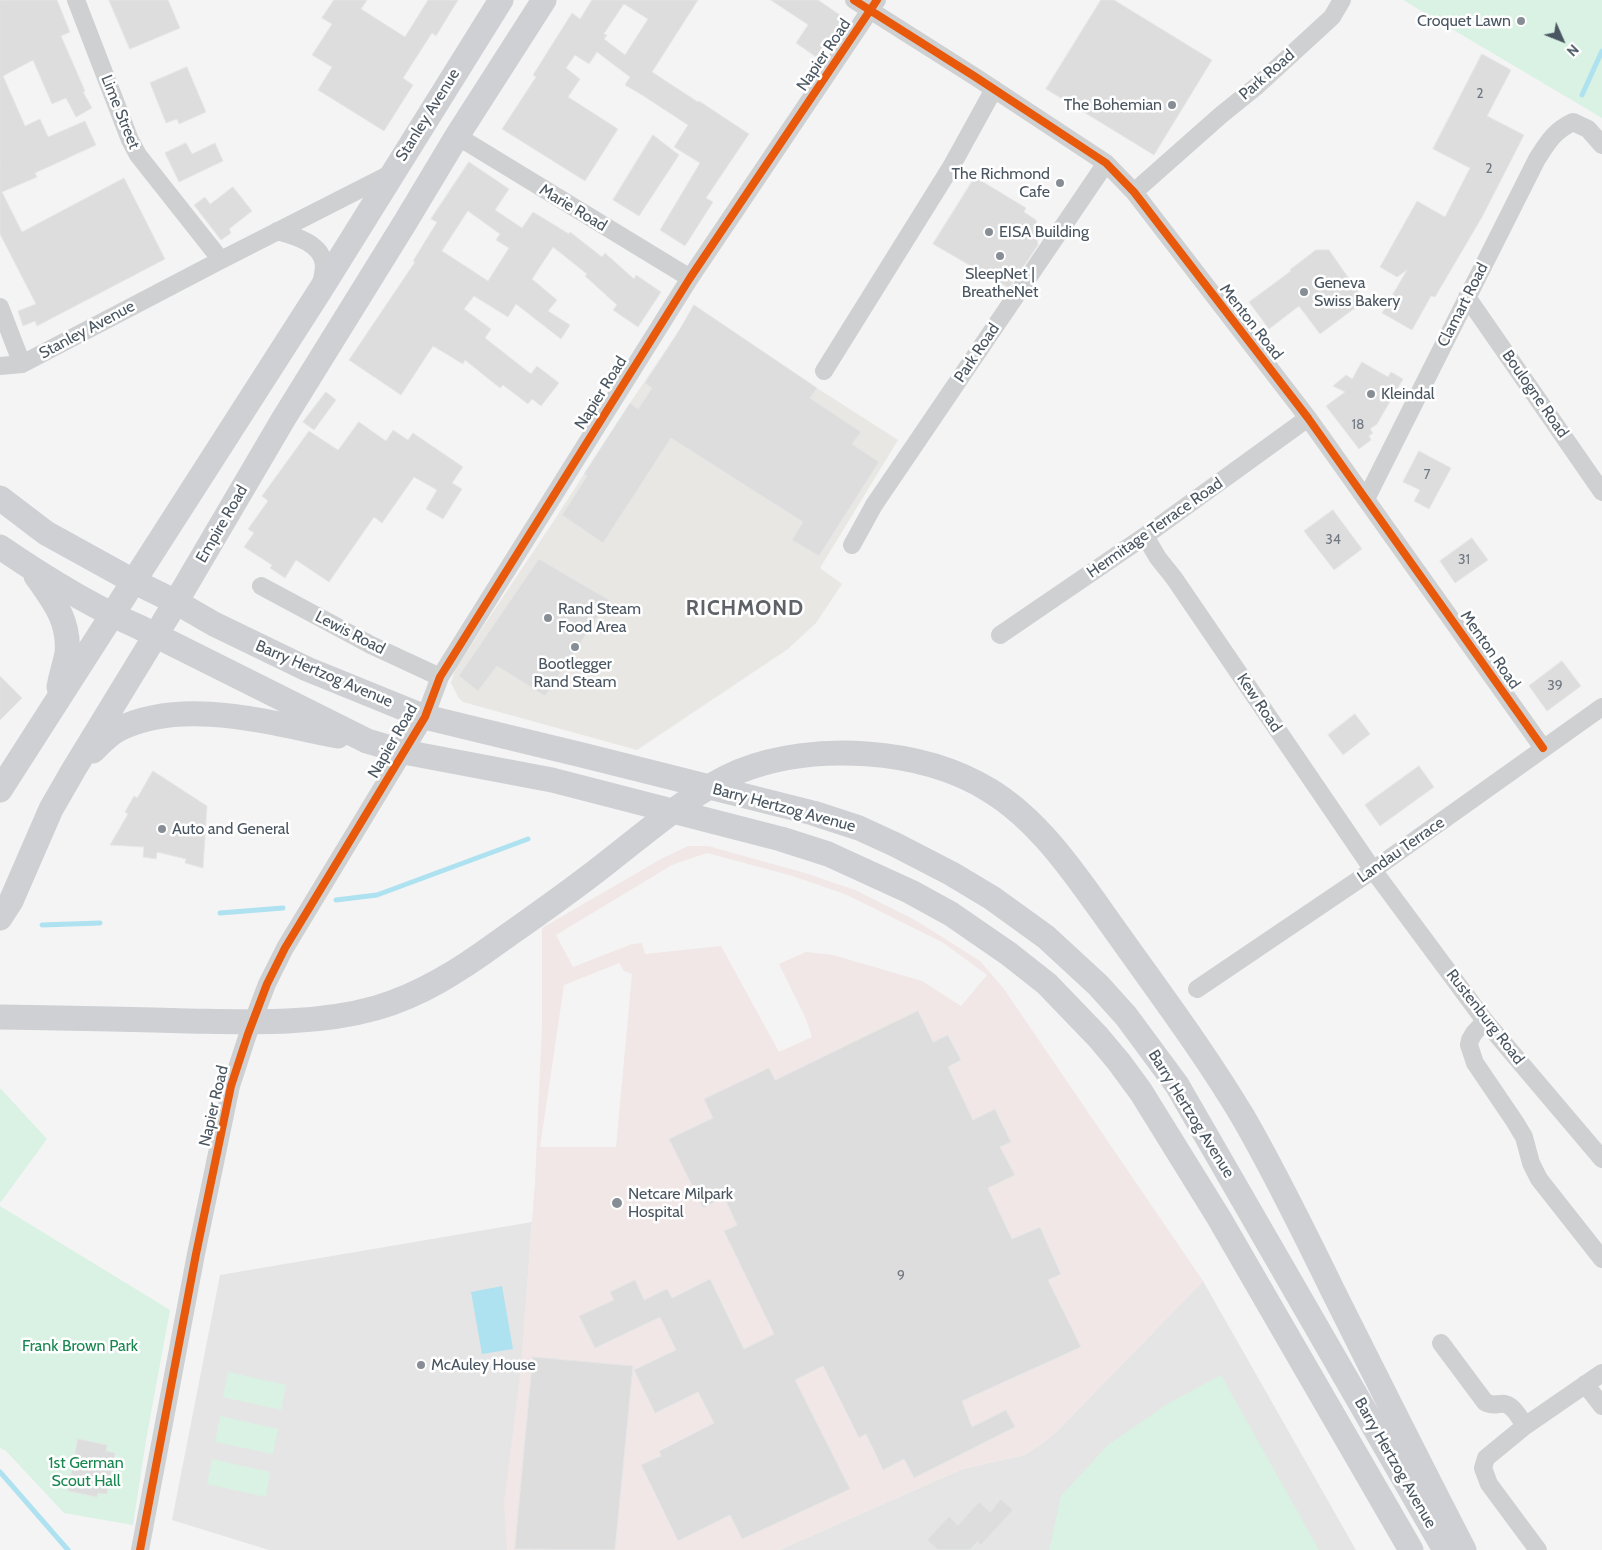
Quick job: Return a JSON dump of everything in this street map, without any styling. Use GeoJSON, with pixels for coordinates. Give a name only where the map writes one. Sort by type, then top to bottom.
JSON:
{"type":"FeatureCollection","features":[{"type":"Feature","properties":{"kind":"main road","name":"Stanley Avenue"},"geometry":{"type":"LineString","coordinates":[[392,173],[501,0]]}},
{"type":"Feature","properties":{"kind":"main road"},"geometry":{"type":"LineString","coordinates":[[457,136],[544,0]]}},
{"type":"Feature","properties":{"kind":"main road","name":"Empire Road"},"geometry":{"type":"LineString","coordinates":[[0,918],[11,901],[51,809],[74,769],[156,636],[284,418],[457,136]]}},
{"type":"Feature","properties":{"kind":"main road"},"geometry":{"type":"LineString","coordinates":[[0,790],[321,289],[392,173]]}},
{"type":"Feature","properties":{"kind":"main road","name":"Barry Hertzog Avenue"},"geometry":{"type":"LineString","coordinates":[[0,498],[46,533],[214,624],[307,669],[425,717],[813,814],[859,828],[952,874],[992,898],[1046,937],[1098,985],[1126,1016],[1177,1085],[1445,1550]]}},
{"type":"Feature","properties":{"kind":"main road","name":"Barry Hertzog Avenue"},"geometry":{"type":"LineString","coordinates":[[0,547],[32,569],[112,616],[156,636],[367,742],[404,752],[552,780],[828,854],[911,892],[951,914],[1010,954],[1047,984],[1098,1037],[1120,1062],[1141,1092],[1219,1218],[1411,1550]]}},
{"type":"Feature","properties":{"kind":"main road"},"geometry":{"type":"LineString","coordinates":[[32,569],[64,620],[66,653],[55,704]]}},
{"type":"Feature","properties":{"kind":"main road"},"geometry":{"type":"LineString","coordinates":[[74,769],[118,730],[146,719],[173,713],[238,717],[367,742]]}},
{"type":"Feature","properties":{"kind":"main road"},"geometry":{"type":"LineString","coordinates":[[0,1017],[306,1021],[375,1008],[401,1000],[434,985],[496,944],[711,785],[740,772],[768,762],[798,755],[836,753],[886,755],[921,762],[963,777],[989,790],[1018,810],[1056,851],[1152,982],[1219,1080],[1278,1181],[1464,1550]]}},
{"type":"Feature","properties":{"kind":"street","name":"Lime Street"},"geometry":{"type":"LineString","coordinates":[[76,0],[130,140],[138,155],[221,260]]}},
{"type":"Feature","properties":{"kind":"street","name":"Menton Road"},"geometry":{"type":"LineString","coordinates":[[854,0],[874,5],[1106,164],[1134,192],[1308,418],[1543,748]]}},
{"type":"Feature","properties":{"kind":"street","name":"Park Road"},"geometry":{"type":"LineString","coordinates":[[1134,192],[1221,115],[1257,86],[1332,17],[1342,0]]}},
{"type":"Feature","properties":{"kind":"street","name":"Napier Road"},"geometry":{"type":"LineString","coordinates":[[140,1550],[196,1254],[231,1086],[268,984],[286,948],[425,717],[440,677],[690,278],[874,5]]}},
{"type":"Feature","properties":{"kind":"street"},"geometry":{"type":"LineString","coordinates":[[824,371],[951,166],[994,89]]}},
{"type":"Feature","properties":{"kind":"street","name":"Clamart Road"},"geometry":{"type":"LineString","coordinates":[[1366,499],[1537,160],[1552,136],[1562,127],[1573,122],[1588,129],[1602,145]]}},
{"type":"Feature","properties":{"kind":"street","name":"Marie Road"},"geometry":{"type":"LineString","coordinates":[[457,136],[690,278]]}},
{"type":"Feature","properties":{"kind":"street","name":"Park Road"},"geometry":{"type":"LineString","coordinates":[[852,545],[874,505],[1106,164]]}},
{"type":"Feature","properties":{"kind":"street","name":"Stanley Avenue"},"geometry":{"type":"LineString","coordinates":[[0,366],[22,364],[278,230],[392,173]]}},
{"type":"Feature","properties":{"kind":"street"},"geometry":{"type":"LineString","coordinates":[[278,230],[301,238],[316,249],[324,264],[321,289]]}},
{"type":"Feature","properties":{"kind":"street","name":"Boulogne Road"},"geometry":{"type":"LineString","coordinates":[[1467,297],[1602,492]]}},
{"type":"Feature","properties":{"kind":"street"},"geometry":{"type":"LineString","coordinates":[[0,307],[22,364]]}},
{"type":"Feature","properties":{"kind":"street","name":"Hermitage Terrace Road"},"geometry":{"type":"LineString","coordinates":[[1000,635],[1145,536],[1308,418]]}},
{"type":"Feature","properties":{"kind":"street","name":"Kew Road"},"geometry":{"type":"LineString","coordinates":[[1145,536],[1158,558],[1174,578],[1373,870]]}},
{"type":"Feature","properties":{"kind":"street","name":"Lewis Road"},"geometry":{"type":"LineString","coordinates":[[261,586],[371,645],[440,677]]}},
{"type":"Feature","properties":{"kind":"street","name":"Landau Terrace"},"geometry":{"type":"LineString","coordinates":[[1198,989],[1373,870],[1602,706]]}},
{"type":"Feature","properties":{"kind":"street","name":"Rustenburg Road"},"geometry":{"type":"LineString","coordinates":[[1373,870],[1486,1021],[1602,1159]]}},
{"type":"Feature","properties":{"kind":"street"},"geometry":{"type":"LineString","coordinates":[[1486,1021],[1470,1040],[1475,1063],[1524,1137],[1534,1170],[1543,1184],[1602,1259]]}},
{"type":"Feature","properties":{"kind":"street"},"geometry":{"type":"LineString","coordinates":[[1441,1343],[1485,1402],[1492,1405],[1505,1404],[1509,1406],[1525,1426]]}},
{"type":"Feature","properties":{"kind":"street"},"geometry":{"type":"LineString","coordinates":[[1538,1550],[1488,1484],[1483,1468],[1486,1458],[1525,1426],[1602,1373]]}},
{"type":"Feature","properties":{"kind":"street"},"geometry":{"type":"LineString","coordinates":[[1585,1384],[1602,1406]]}},
{"type":"Feature","properties":{"kind":"shaded area"},"geometry":{"type":"Polygon","coordinates":[[[694,305],[898,440],[820,568],[842,584],[816,623],[788,649],[637,750],[463,702],[458,697],[451,683],[455,669],[694,305]]]}},
{"type":"Feature","properties":{"kind":"shaded area","name":"Netcare Milpark Hospital"},"geometry":{"type":"Polygon","coordinates":[[[688,846],[708,846],[805,873],[855,890],[915,920],[980,961],[1004,989],[1203,1281],[1058,1430],[1024,1455],[962,1469],[779,1550],[507,1550],[504,1503],[520,1377],[535,1182],[542,1026],[542,928],[661,859],[688,846]],[[707,853],[672,865],[556,935],[573,967],[632,944],[642,943],[645,954],[721,946],[779,1052],[812,1037],[806,1019],[779,964],[806,952],[833,955],[922,981],[961,1006],[987,975],[942,942],[845,894],[789,875],[707,853]],[[619,963],[564,985],[540,1147],[616,1147],[632,974],[624,971],[619,963]],[[949,1035],[713,1118],[670,1139],[703,1208],[724,1197],[737,1225],[725,1231],[774,1334],[744,1349],[710,1279],[673,1297],[679,1310],[661,1319],[676,1350],[635,1370],[698,1392],[714,1423],[659,1450],[661,1456],[641,1466],[678,1541],[730,1515],[742,1539],[795,1380],[823,1366],[859,1438],[894,1421],[872,1448],[883,1469],[904,1459],[914,1478],[1014,1427],[1006,1410],[972,1427],[962,1401],[1081,1347],[1057,1299],[1032,1311],[1022,1291],[1061,1274],[1040,1227],[1012,1239],[988,1188],[1015,1175],[1000,1147],[1011,1142],[995,1109],[973,1120],[948,1067],[961,1060],[949,1035]]]}},
{"type":"Feature","properties":{"kind":"shaded area","name":"McAuley House"},"geometry":{"type":"Polygon","coordinates":[[[532,1222],[508,1550],[269,1550],[172,1520],[220,1275],[532,1222]]]}},
{"type":"Feature","properties":{"kind":"shaded area"},"geometry":{"type":"Polygon","coordinates":[[[1203,1281],[1356,1550],[779,1550],[962,1469],[1024,1455],[1058,1430],[1203,1281]]]}},
{"type":"Feature","properties":{"kind":"green space"},"geometry":{"type":"Polygon","coordinates":[[[1403,0],[1602,0],[1602,118],[1403,0]]]}},
{"type":"Feature","properties":{"kind":"green space"},"geometry":{"type":"Polygon","coordinates":[[[0,1088],[47,1139],[0,1203],[0,1088]]]}},
{"type":"Feature","properties":{"kind":"green space","name":"Frank Brown Park"},"geometry":{"type":"Polygon","coordinates":[[[0,1206],[170,1310],[146,1440],[133,1525],[64,1513],[6,1451],[0,1448],[0,1206]]]}},
{"type":"Feature","properties":{"kind":"green space"},"geometry":{"type":"Polygon","coordinates":[[[228,1372],[286,1385],[281,1410],[223,1397],[228,1372]]]}},
{"type":"Feature","properties":{"kind":"green space"},"geometry":{"type":"Polygon","coordinates":[[[1221,1375],[1319,1550],[1049,1550],[1061,1496],[1108,1445],[1169,1403],[1221,1375]]]}},
{"type":"Feature","properties":{"kind":"green space"},"geometry":{"type":"Polygon","coordinates":[[[220,1416],[278,1429],[273,1454],[215,1442],[220,1416]]]}},
{"type":"Feature","properties":{"kind":"green space"},"geometry":{"type":"Polygon","coordinates":[[[212,1459],[270,1472],[266,1497],[207,1484],[212,1459]]]}},
{"type":"Feature","properties":{"kind":"water"},"geometry":{"type":"Polygon","coordinates":[[[502,1286],[513,1349],[482,1354],[471,1292],[502,1286]]]}},
{"type":"Feature","properties":{"kind":"building"},"geometry":{"type":"Polygon","coordinates":[[[0,0],[57,0],[70,32],[61,36],[85,91],[83,92],[92,108],[76,117],[66,98],[52,104],[33,60],[3,76],[25,126],[40,119],[48,137],[85,121],[96,145],[35,173],[37,177],[2,192],[22,232],[124,178],[165,259],[37,326],[35,321],[23,326],[18,311],[36,304],[0,234],[0,0]]]}},
{"type":"Feature","properties":{"kind":"building"},"geometry":{"type":"Polygon","coordinates":[[[109,0],[168,0],[180,28],[130,49],[109,0]]]}},
{"type":"Feature","properties":{"kind":"building"},"geometry":{"type":"Polygon","coordinates":[[[334,0],[367,0],[361,9],[405,37],[428,0],[458,0],[436,36],[432,33],[403,78],[413,85],[384,131],[318,90],[332,67],[312,55],[332,24],[322,18],[334,0]]]}},
{"type":"Feature","properties":{"kind":"building"},"geometry":{"type":"Polygon","coordinates":[[[592,0],[698,0],[652,72],[749,134],[706,198],[713,202],[685,246],[660,230],[700,163],[674,147],[688,125],[625,85],[630,77],[597,52],[589,64],[575,55],[566,68],[580,79],[568,97],[618,129],[585,181],[502,129],[536,77],[533,75],[572,13],[580,19],[592,0]],[[624,4],[604,34],[607,35],[604,39],[625,55],[648,19],[624,4]]]}},
{"type":"Feature","properties":{"kind":"building"},"geometry":{"type":"Polygon","coordinates":[[[771,0],[818,0],[846,19],[819,59],[796,43],[808,25],[771,0]]]}},
{"type":"Feature","properties":{"kind":"building"},"geometry":{"type":"Polygon","coordinates":[[[1101,0],[1114,0],[1212,60],[1154,155],[1046,89],[1101,0]]]}},
{"type":"Feature","properties":{"kind":"building"},"geometry":{"type":"Polygon","coordinates":[[[1482,54],[1511,70],[1487,116],[1524,135],[1482,217],[1435,297],[1431,296],[1412,330],[1382,313],[1407,270],[1397,277],[1380,267],[1417,201],[1445,217],[1470,168],[1433,149],[1482,54]]]}},
{"type":"Feature","properties":{"kind":"building"},"geometry":{"type":"Polygon","coordinates":[[[187,67],[206,112],[179,124],[177,119],[166,123],[150,83],[187,67]]]}},
{"type":"Feature","properties":{"kind":"building"},"geometry":{"type":"Polygon","coordinates":[[[653,135],[679,155],[639,216],[613,200],[653,135]]]}},
{"type":"Feature","properties":{"kind":"building"},"geometry":{"type":"Polygon","coordinates":[[[186,143],[192,154],[215,143],[223,161],[179,182],[165,153],[186,143]]]}},
{"type":"Feature","properties":{"kind":"building"},"geometry":{"type":"Polygon","coordinates":[[[469,162],[509,189],[495,210],[522,228],[533,212],[569,234],[570,232],[602,257],[605,253],[634,279],[636,275],[661,292],[638,327],[613,310],[617,305],[585,276],[587,274],[553,247],[532,279],[557,300],[548,311],[570,325],[561,339],[516,304],[508,317],[474,296],[464,309],[491,329],[485,338],[531,374],[537,366],[559,383],[541,406],[532,399],[528,404],[503,385],[500,388],[465,360],[463,364],[433,346],[401,395],[349,360],[415,262],[413,261],[437,222],[431,219],[469,162]],[[468,211],[442,251],[488,281],[509,248],[496,240],[500,234],[468,211]]]}},
{"type":"Feature","properties":{"kind":"building","name":"EISA Building"},"geometry":{"type":"Polygon","coordinates":[[[975,177],[1026,208],[1024,212],[1036,220],[1038,245],[1009,288],[933,244],[975,177]]]}},
{"type":"Feature","properties":{"kind":"building"},"geometry":{"type":"Polygon","coordinates":[[[233,187],[252,211],[229,229],[231,233],[221,240],[194,205],[205,197],[210,204],[233,187]]]}},
{"type":"Feature","properties":{"kind":"building"},"geometry":{"type":"Polygon","coordinates":[[[1316,250],[1329,250],[1359,293],[1359,305],[1320,334],[1299,306],[1269,329],[1249,302],[1316,250]]]}},
{"type":"Feature","properties":{"kind":"building"},"geometry":{"type":"Polygon","coordinates":[[[694,305],[817,388],[810,398],[861,432],[852,444],[879,462],[819,556],[792,540],[803,522],[671,438],[603,543],[562,515],[587,476],[584,474],[630,403],[638,409],[652,388],[645,383],[694,305]]]}},
{"type":"Feature","properties":{"kind":"building"},"geometry":{"type":"Polygon","coordinates":[[[1362,362],[1388,377],[1391,372],[1403,379],[1377,424],[1370,429],[1373,433],[1369,436],[1371,440],[1359,449],[1326,406],[1345,392],[1333,386],[1346,375],[1352,379],[1362,362]]]}},
{"type":"Feature","properties":{"kind":"building"},"geometry":{"type":"Polygon","coordinates":[[[326,392],[336,400],[314,430],[303,422],[326,392]]]}},
{"type":"Feature","properties":{"kind":"building"},"geometry":{"type":"Polygon","coordinates":[[[359,422],[386,441],[393,430],[408,440],[413,433],[463,467],[452,483],[462,489],[443,519],[426,509],[437,490],[414,477],[382,523],[374,517],[329,582],[296,560],[285,578],[270,568],[272,565],[244,547],[254,533],[248,529],[268,501],[262,496],[309,431],[338,450],[359,422]]]}},
{"type":"Feature","properties":{"kind":"building"},"geometry":{"type":"Polygon","coordinates":[[[1419,451],[1451,468],[1429,509],[1414,501],[1420,490],[1403,482],[1419,451]]]}},
{"type":"Feature","properties":{"kind":"building"},"geometry":{"type":"Polygon","coordinates":[[[1333,510],[1362,549],[1334,570],[1304,531],[1333,510]]]}},
{"type":"Feature","properties":{"kind":"building"},"geometry":{"type":"Polygon","coordinates":[[[1472,538],[1488,560],[1455,583],[1440,561],[1472,538]]]}},
{"type":"Feature","properties":{"kind":"building","name":"Rand Steam Food Area"},"geometry":{"type":"Polygon","coordinates":[[[539,559],[609,600],[545,696],[497,666],[478,691],[459,676],[539,559]]]}},
{"type":"Feature","properties":{"kind":"building"},"geometry":{"type":"Polygon","coordinates":[[[1562,661],[1581,686],[1547,711],[1529,686],[1562,661]]]}},
{"type":"Feature","properties":{"kind":"building"},"geometry":{"type":"Polygon","coordinates":[[[0,676],[22,698],[0,720],[0,676]]]}},
{"type":"Feature","properties":{"kind":"building"},"geometry":{"type":"Polygon","coordinates":[[[1355,714],[1370,734],[1343,755],[1328,735],[1355,714]]]}},
{"type":"Feature","properties":{"kind":"building"},"geometry":{"type":"Polygon","coordinates":[[[1419,766],[1434,787],[1380,826],[1365,805],[1419,766]]]}},
{"type":"Feature","properties":{"kind":"building","name":"Auto and General"},"geometry":{"type":"Polygon","coordinates":[[[153,771],[207,806],[203,868],[185,863],[186,859],[157,852],[156,859],[143,857],[144,847],[110,845],[128,814],[125,812],[134,796],[137,798],[153,771]]]}},
{"type":"Feature","properties":{"kind":"building","name":"Netcare Milpark Hospital"},"geometry":{"type":"Polygon","coordinates":[[[918,1011],[933,1042],[948,1035],[961,1060],[948,1067],[973,1120],[995,1109],[1011,1142],[1000,1147],[1015,1175],[988,1188],[1012,1239],[1040,1227],[1061,1274],[1048,1280],[1081,1347],[962,1401],[972,1427],[1006,1410],[1015,1427],[914,1478],[904,1459],[883,1470],[866,1434],[859,1438],[823,1366],[795,1380],[850,1489],[742,1539],[730,1515],[678,1541],[641,1465],[661,1456],[659,1451],[714,1423],[698,1392],[655,1413],[634,1370],[676,1350],[660,1317],[595,1348],[579,1316],[614,1300],[610,1292],[635,1280],[644,1300],[667,1289],[672,1298],[710,1279],[744,1349],[774,1334],[724,1231],[737,1225],[724,1197],[703,1208],[669,1139],[713,1118],[704,1099],[769,1068],[775,1080],[918,1011]]]}},
{"type":"Feature","properties":{"kind":"building"},"geometry":{"type":"Polygon","coordinates":[[[533,1357],[633,1366],[615,1550],[515,1549],[533,1357]]]}},
{"type":"Feature","properties":{"kind":"building","name":"1st German Scout Hall"},"geometry":{"type":"Polygon","coordinates":[[[78,1439],[107,1445],[106,1451],[115,1453],[107,1494],[98,1493],[97,1497],[68,1491],[78,1439]]]}},
{"type":"Feature","properties":{"kind":"building"},"geometry":{"type":"Polygon","coordinates":[[[1001,1499],[1013,1510],[981,1545],[977,1542],[970,1550],[938,1550],[927,1540],[949,1516],[958,1525],[979,1502],[990,1512],[1001,1499]]]}},
{"type":"Feature","properties":{"kind":"waterway"},"geometry":{"type":"LineString","coordinates":[[1582,95],[1602,51]]}},
{"type":"Feature","properties":{"kind":"waterway"},"geometry":{"type":"LineString","coordinates":[[336,900],[377,895],[528,839]]}},
{"type":"Feature","properties":{"kind":"waterway"},"geometry":{"type":"LineString","coordinates":[[220,913],[283,908]]}},
{"type":"Feature","properties":{"kind":"waterway"},"geometry":{"type":"LineString","coordinates":[[42,925],[100,923]]}},
{"type":"Feature","properties":{"kind":"waterway"},"geometry":{"type":"LineString","coordinates":[[0,1472],[68,1550]]}},
{"type":"Feature","properties":{"kind":"cycle path"},"geometry":{"type":"LineString","coordinates":[[854,0],[1106,163],[1134,192],[1308,418],[1543,748]]}},
{"type":"Feature","properties":{"kind":"cycle path"},"geometry":{"type":"LineString","coordinates":[[140,1550],[196,1254],[231,1086],[267,984],[285,948],[425,717],[440,677],[690,278],[877,0]]}},
{"type":"Feature","properties":{"kind":"place","name":"Croquet Lawn"},"geometry":{"type":"Point","coordinates":[1521,21]}},
{"type":"Feature","properties":{"kind":"place","name":"The Bohemian"},"geometry":{"type":"Point","coordinates":[1172,105]}},
{"type":"Feature","properties":{"kind":"place","name":"The Richmond Cafe"},"geometry":{"type":"Point","coordinates":[1060,183]}},
{"type":"Feature","properties":{"kind":"place","name":"EISA Building"},"geometry":{"type":"Point","coordinates":[989,232]}},
{"type":"Feature","properties":{"kind":"place","name":"SleepNet | BreatheNet"},"geometry":{"type":"Point","coordinates":[1000,256]}},
{"type":"Feature","properties":{"kind":"place","name":"Geneva Swiss Bakery"},"geometry":{"type":"Point","coordinates":[1304,292]}},
{"type":"Feature","properties":{"kind":"place","name":"Kleindal"},"geometry":{"type":"Point","coordinates":[1371,394]}},
{"type":"Feature","properties":{"kind":"place","name":"Rand Steam Food Area"},"geometry":{"type":"Point","coordinates":[548,618]}},
{"type":"Feature","properties":{"kind":"place","name":"Bootlegger Rand Steam"},"geometry":{"type":"Point","coordinates":[575,647]}},
{"type":"Feature","properties":{"kind":"place","name":"Auto and General"},"geometry":{"type":"Point","coordinates":[162,829]}},
{"type":"Feature","properties":{"kind":"place","name":"Netcare Milpark Hospital"},"geometry":{"type":"Point","coordinates":[617,1203]}},
{"type":"Feature","properties":{"kind":"place","name":"McAuley House"},"geometry":{"type":"Point","coordinates":[421,1365]}},
{"type":"Feature","properties":{"kind":"district","name":"RICHMOND"},"geometry":{"type":"Point","coordinates":[745,609]}}]}
